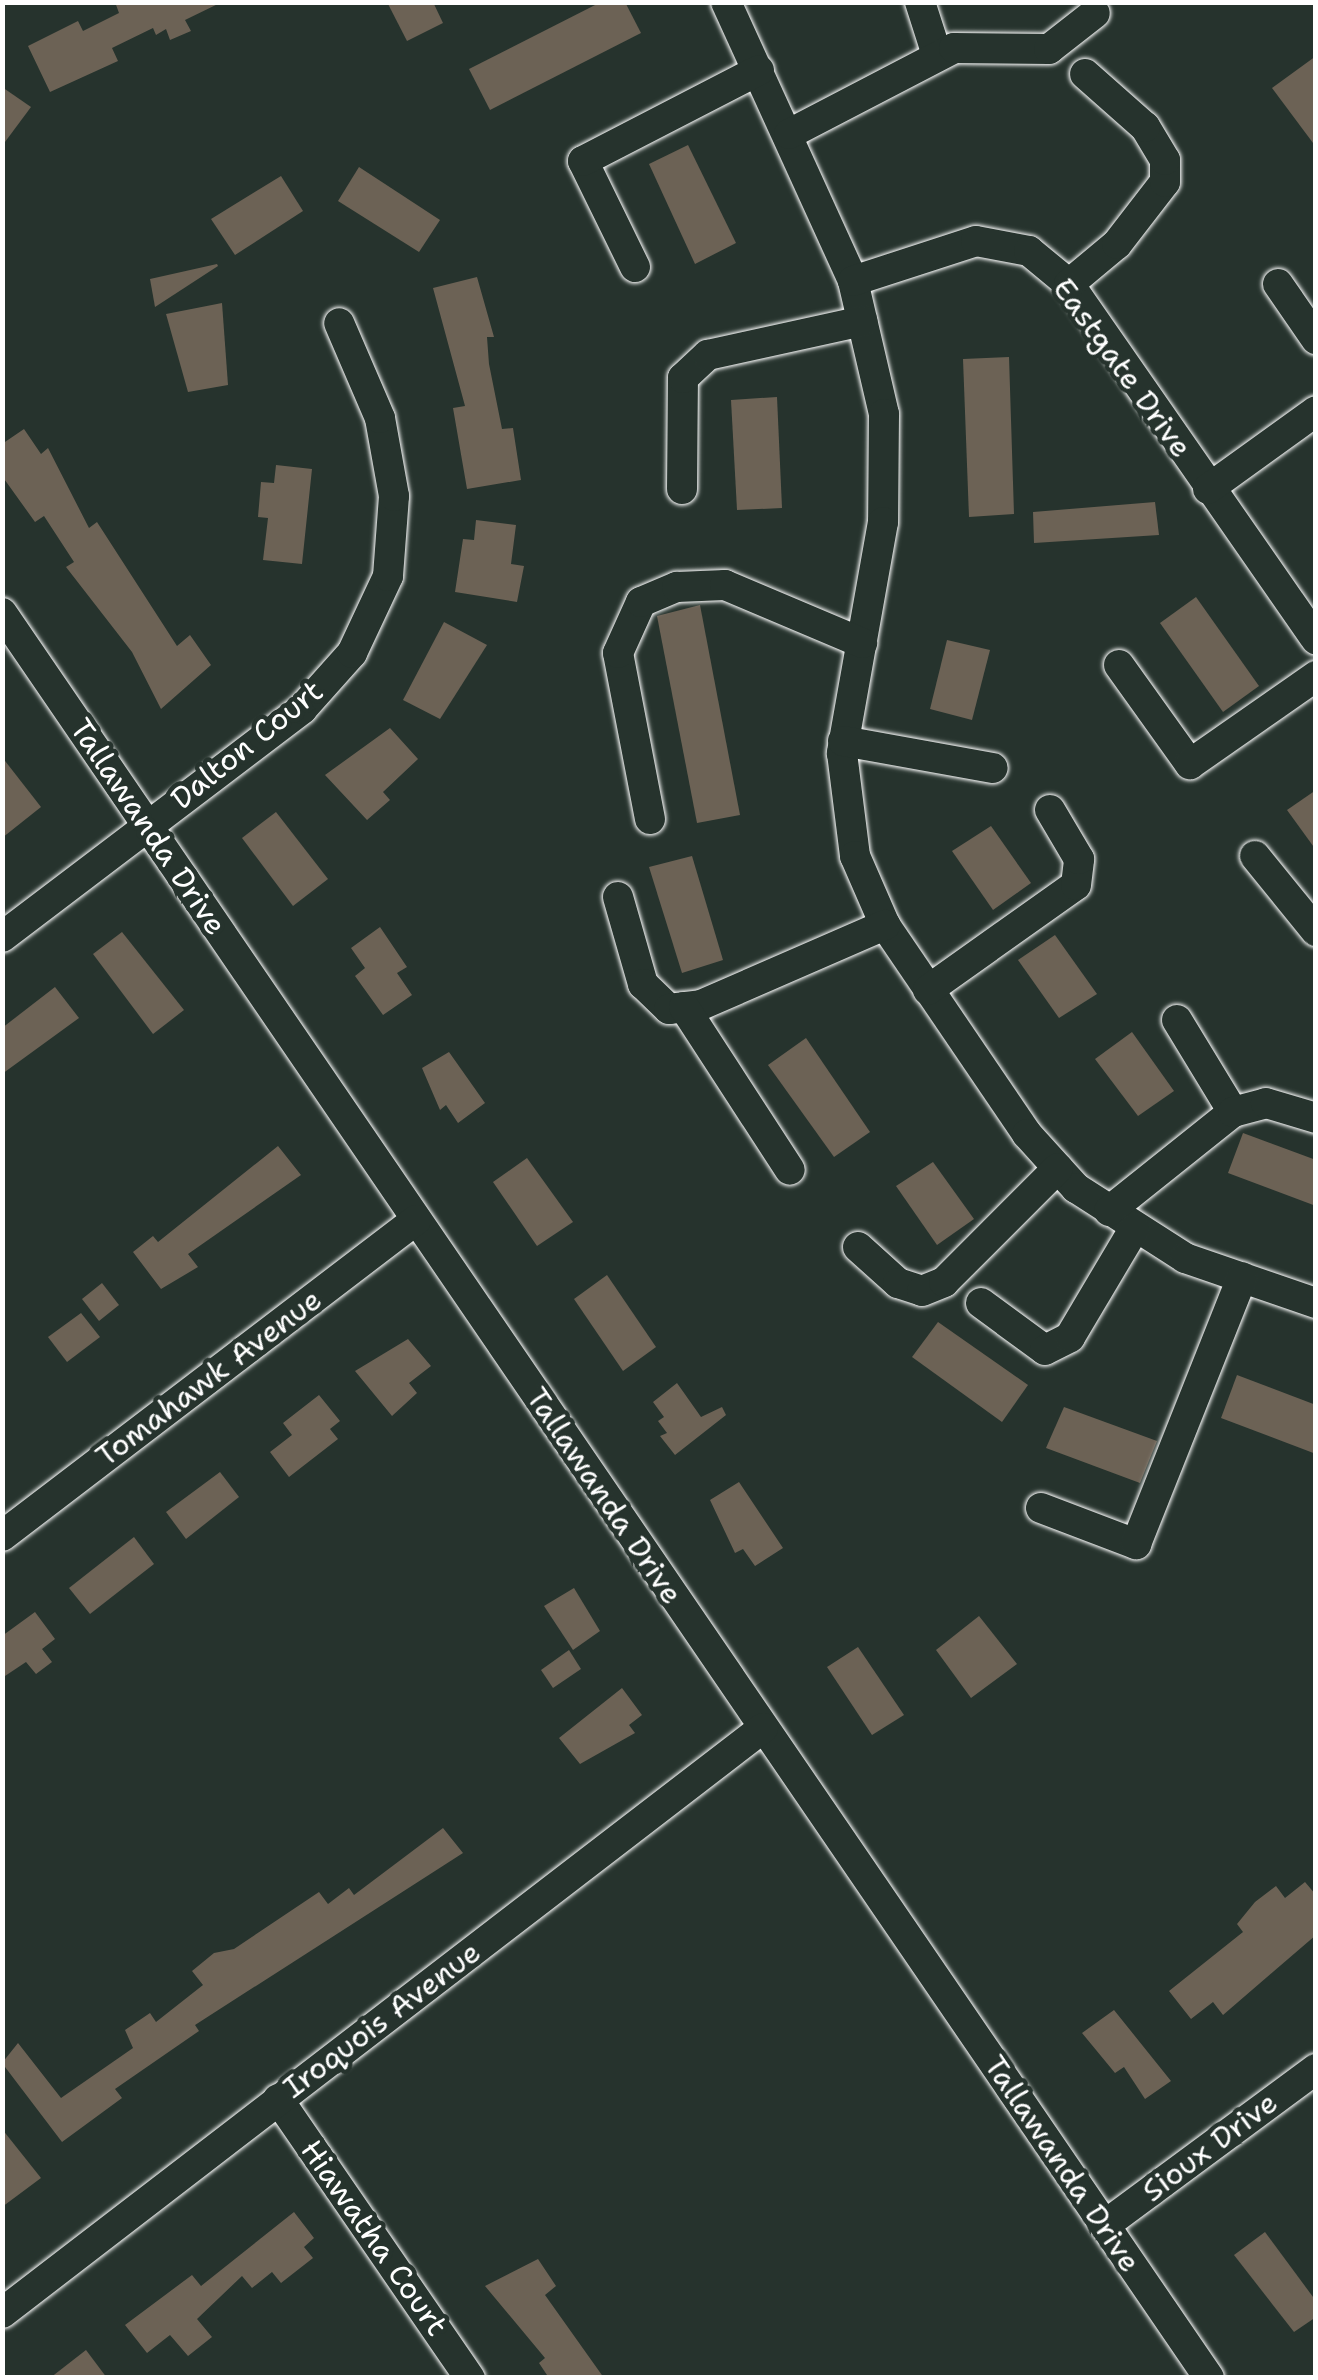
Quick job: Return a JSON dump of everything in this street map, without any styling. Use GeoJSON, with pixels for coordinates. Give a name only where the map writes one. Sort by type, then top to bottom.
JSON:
{"type":"FeatureCollection","features":[{"type":"Feature","properties":{"kind":"street"},"geometry":{"type":"LineString","coordinates":[[726,2],[789,134],[852,281],[884,414],[883,522],[843,741],[855,856],[885,925],[1058,1168],[1134,1229],[1242,1278],[1316,1303]]}},
{"type":"Feature","properties":{"kind":"street"},"geometry":{"type":"LineString","coordinates":[[920,2],[937,55]]}},
{"type":"Feature","properties":{"kind":"street"},"geometry":{"type":"LineString","coordinates":[[789,134],[954,48],[1049,49],[1095,14]]}},
{"type":"Feature","properties":{"kind":"street"},"geometry":{"type":"LineString","coordinates":[[635,267],[583,161],[759,70]]}},
{"type":"Feature","properties":{"kind":"street"},"geometry":{"type":"LineString","coordinates":[[1069,284],[1117,244],[1166,182],[1165,160],[1145,127],[1085,74]]}},
{"type":"Feature","properties":{"kind":"street","name":"Eastgate Drive"},"geometry":{"type":"LineString","coordinates":[[852,281],[976,240],[1029,251],[1069,284],[1316,640]]}},
{"type":"Feature","properties":{"kind":"street"},"geometry":{"type":"LineString","coordinates":[[1278,284],[1316,340]]}},
{"type":"Feature","properties":{"kind":"street"},"geometry":{"type":"LineString","coordinates":[[682,488],[684,378],[708,356],[862,321]]}},
{"type":"Feature","properties":{"kind":"street","name":"Dalton Court"},"geometry":{"type":"LineString","coordinates":[[2,938],[302,709],[352,653],[388,576],[394,496],[380,418],[339,323]]}},
{"type":"Feature","properties":{"kind":"street"},"geometry":{"type":"LineString","coordinates":[[1208,489],[1316,412]]}},
{"type":"Feature","properties":{"kind":"street"},"geometry":{"type":"LineString","coordinates":[[650,818],[618,652],[641,602],[677,587],[725,585],[862,643]]}},
{"type":"Feature","properties":{"kind":"street","name":"Tallawanda Drive"},"geometry":{"type":"LineString","coordinates":[[2,613],[1209,2378]]}},
{"type":"Feature","properties":{"kind":"street"},"geometry":{"type":"LineString","coordinates":[[1119,666],[1190,764],[1316,676]]}},
{"type":"Feature","properties":{"kind":"street"},"geometry":{"type":"LineString","coordinates":[[843,741],[992,768]]}},
{"type":"Feature","properties":{"kind":"street"},"geometry":{"type":"LineString","coordinates":[[928,990],[1076,884],[1080,859],[1050,810]]}},
{"type":"Feature","properties":{"kind":"street"},"geometry":{"type":"LineString","coordinates":[[1254,856],[1316,931]]}},
{"type":"Feature","properties":{"kind":"street"},"geometry":{"type":"LineString","coordinates":[[618,897],[644,984],[670,1008],[684,1007],[885,925]]}},
{"type":"Feature","properties":{"kind":"street"},"geometry":{"type":"LineString","coordinates":[[684,1007],[790,1170]]}},
{"type":"Feature","properties":{"kind":"street"},"geometry":{"type":"LineString","coordinates":[[1177,1020],[1234,1112]]}},
{"type":"Feature","properties":{"kind":"street"},"geometry":{"type":"LineString","coordinates":[[1108,1211],[1234,1112],[1266,1102],[1316,1118]]}},
{"type":"Feature","properties":{"kind":"street"},"geometry":{"type":"LineString","coordinates":[[858,1247],[898,1283],[922,1291],[944,1282],[1058,1168]]}},
{"type":"Feature","properties":{"kind":"street","name":"Tomahawk Avenue"},"geometry":{"type":"LineString","coordinates":[[2,1536],[416,1220]]}},
{"type":"Feature","properties":{"kind":"street"},"geometry":{"type":"LineString","coordinates":[[981,1303],[1045,1350],[1070,1337],[1134,1229]]}},
{"type":"Feature","properties":{"kind":"street"},"geometry":{"type":"LineString","coordinates":[[1041,1508],[1136,1544],[1242,1278]]}},
{"type":"Feature","properties":{"kind":"street","name":"Iroquois Avenue"},"geometry":{"type":"LineString","coordinates":[[2,2313],[763,1728]]}},
{"type":"Feature","properties":{"kind":"street","name":"Sioux Drive"},"geometry":{"type":"LineString","coordinates":[[1105,2226],[1316,2068]]}},
{"type":"Feature","properties":{"kind":"street","name":"Hiawatha Court"},"geometry":{"type":"LineString","coordinates":[[278,2100],[470,2378]]}},
{"type":"Feature","properties":{"kind":"building"},"geometry":{"type":"Polygon","coordinates":[[[115,2],[222,2],[185,20],[191,31],[170,40],[166,29],[156,35],[153,28],[112,48],[118,61],[50,92],[28,46],[78,21],[83,31],[119,13],[115,2]]]}},
{"type":"Feature","properties":{"kind":"building"},"geometry":{"type":"Polygon","coordinates":[[[387,2],[433,2],[443,23],[407,41],[387,2]]]}},
{"type":"Feature","properties":{"kind":"building"},"geometry":{"type":"Polygon","coordinates":[[[601,2],[625,2],[641,33],[490,110],[469,69],[601,2]]]}},
{"type":"Feature","properties":{"kind":"building"},"geometry":{"type":"Polygon","coordinates":[[[1316,56],[1316,147],[1272,88],[1316,56]]]}},
{"type":"Feature","properties":{"kind":"building"},"geometry":{"type":"Polygon","coordinates":[[[2,87],[31,107],[2,146],[2,87]]]}},
{"type":"Feature","properties":{"kind":"building"},"geometry":{"type":"Polygon","coordinates":[[[688,145],[736,243],[695,264],[649,164],[688,145]]]}},
{"type":"Feature","properties":{"kind":"building"},"geometry":{"type":"Polygon","coordinates":[[[359,167],[440,220],[419,252],[338,201],[359,167]]]}},
{"type":"Feature","properties":{"kind":"building"},"geometry":{"type":"Polygon","coordinates":[[[281,176],[303,211],[235,255],[211,219],[281,176]]]}},
{"type":"Feature","properties":{"kind":"building"},"geometry":{"type":"Polygon","coordinates":[[[218,266],[155,307],[150,279],[218,266]]]}},
{"type":"Feature","properties":{"kind":"building"},"geometry":{"type":"Polygon","coordinates":[[[477,277],[494,337],[487,337],[489,364],[502,429],[513,428],[521,480],[467,489],[453,408],[465,406],[433,288],[477,277]]]}},
{"type":"Feature","properties":{"kind":"building"},"geometry":{"type":"Polygon","coordinates":[[[222,303],[228,385],[188,392],[166,314],[222,303]]]}},
{"type":"Feature","properties":{"kind":"building"},"geometry":{"type":"Polygon","coordinates":[[[1009,357],[1014,514],[969,517],[963,359],[1009,357]]]}},
{"type":"Feature","properties":{"kind":"building"},"geometry":{"type":"Polygon","coordinates":[[[777,397],[782,508],[737,510],[731,400],[777,397]]]}},
{"type":"Feature","properties":{"kind":"building"},"geometry":{"type":"Polygon","coordinates":[[[24,429],[41,454],[48,448],[89,528],[97,522],[177,646],[190,635],[211,665],[161,709],[132,652],[66,567],[74,562],[44,516],[35,522],[2,476],[2,444],[24,429]]]}},
{"type":"Feature","properties":{"kind":"building"},"geometry":{"type":"Polygon","coordinates":[[[276,465],[312,469],[302,564],[263,560],[268,518],[258,517],[261,482],[274,483],[276,465]]]}},
{"type":"Feature","properties":{"kind":"building"},"geometry":{"type":"Polygon","coordinates":[[[1155,502],[1159,535],[1034,543],[1033,512],[1155,502]]]}},
{"type":"Feature","properties":{"kind":"building"},"geometry":{"type":"Polygon","coordinates":[[[476,520],[516,525],[511,564],[524,566],[517,602],[455,592],[463,539],[474,540],[476,520]]]}},
{"type":"Feature","properties":{"kind":"building"},"geometry":{"type":"Polygon","coordinates":[[[1196,597],[1259,686],[1223,712],[1160,623],[1196,597]]]}},
{"type":"Feature","properties":{"kind":"building"},"geometry":{"type":"Polygon","coordinates":[[[700,605],[740,815],[697,823],[657,616],[700,605]]]}},
{"type":"Feature","properties":{"kind":"building"},"geometry":{"type":"Polygon","coordinates":[[[444,622],[487,645],[440,719],[403,700],[444,622]]]}},
{"type":"Feature","properties":{"kind":"building"},"geometry":{"type":"Polygon","coordinates":[[[947,640],[990,650],[972,720],[930,709],[947,640]]]}},
{"type":"Feature","properties":{"kind":"building"},"geometry":{"type":"Polygon","coordinates":[[[390,728],[418,759],[383,792],[390,800],[367,820],[325,775],[390,728]]]}},
{"type":"Feature","properties":{"kind":"building"},"geometry":{"type":"Polygon","coordinates":[[[2,757],[41,807],[2,838],[2,757]]]}},
{"type":"Feature","properties":{"kind":"building"},"geometry":{"type":"Polygon","coordinates":[[[1316,790],[1316,850],[1287,810],[1316,790]]]}},
{"type":"Feature","properties":{"kind":"building"},"geometry":{"type":"Polygon","coordinates":[[[276,812],[328,879],[293,906],[242,838],[276,812]]]}},
{"type":"Feature","properties":{"kind":"building"},"geometry":{"type":"Polygon","coordinates":[[[991,826],[1031,883],[993,910],[952,851],[991,826]]]}},
{"type":"Feature","properties":{"kind":"building"},"geometry":{"type":"Polygon","coordinates":[[[692,856],[723,960],[682,973],[649,867],[692,856]]]}},
{"type":"Feature","properties":{"kind":"building"},"geometry":{"type":"Polygon","coordinates":[[[380,927],[407,967],[397,973],[412,995],[383,1015],[355,976],[365,968],[351,948],[380,927]]]}},
{"type":"Feature","properties":{"kind":"building"},"geometry":{"type":"Polygon","coordinates":[[[122,932],[184,1010],[153,1034],[93,954],[122,932]]]}},
{"type":"Feature","properties":{"kind":"building"},"geometry":{"type":"Polygon","coordinates":[[[1055,935],[1097,994],[1059,1018],[1018,960],[1055,935]]]}},
{"type":"Feature","properties":{"kind":"building"},"geometry":{"type":"Polygon","coordinates":[[[55,987],[79,1018],[2,1074],[2,1028],[55,987]]]}},
{"type":"Feature","properties":{"kind":"building"},"geometry":{"type":"Polygon","coordinates":[[[1132,1032],[1174,1091],[1138,1116],[1095,1059],[1132,1032]]]}},
{"type":"Feature","properties":{"kind":"building"},"geometry":{"type":"Polygon","coordinates":[[[806,1038],[870,1132],[834,1157],[768,1065],[806,1038]]]}},
{"type":"Feature","properties":{"kind":"building"},"geometry":{"type":"Polygon","coordinates":[[[449,1052],[485,1103],[458,1123],[446,1105],[440,1110],[422,1068],[449,1052]]]}},
{"type":"Feature","properties":{"kind":"building"},"geometry":{"type":"Polygon","coordinates":[[[1243,1133],[1316,1160],[1316,1206],[1228,1173],[1243,1133]]]}},
{"type":"Feature","properties":{"kind":"building"},"geometry":{"type":"Polygon","coordinates":[[[278,1146],[301,1175],[188,1254],[198,1267],[161,1289],[133,1252],[153,1236],[158,1242],[278,1146]]]}},
{"type":"Feature","properties":{"kind":"building"},"geometry":{"type":"Polygon","coordinates":[[[527,1158],[573,1222],[537,1246],[493,1182],[527,1158]]]}},
{"type":"Feature","properties":{"kind":"building"},"geometry":{"type":"Polygon","coordinates":[[[933,1162],[974,1219],[937,1245],[896,1186],[933,1162]]]}},
{"type":"Feature","properties":{"kind":"building"},"geometry":{"type":"Polygon","coordinates":[[[607,1275],[656,1347],[623,1371],[574,1299],[607,1275]]]}},
{"type":"Feature","properties":{"kind":"building"},"geometry":{"type":"Polygon","coordinates":[[[102,1283],[119,1305],[99,1321],[82,1299],[102,1283]]]}},
{"type":"Feature","properties":{"kind":"building"},"geometry":{"type":"Polygon","coordinates":[[[81,1313],[100,1337],[67,1362],[48,1337],[81,1313]]]}},
{"type":"Feature","properties":{"kind":"building"},"geometry":{"type":"Polygon","coordinates":[[[938,1322],[1028,1385],[1002,1422],[912,1357],[938,1322]]]}},
{"type":"Feature","properties":{"kind":"building"},"geometry":{"type":"Polygon","coordinates":[[[408,1339],[431,1366],[409,1383],[417,1393],[392,1416],[355,1371],[408,1339]]]}},
{"type":"Feature","properties":{"kind":"building"},"geometry":{"type":"Polygon","coordinates":[[[1237,1375],[1316,1405],[1316,1454],[1221,1418],[1237,1375]]]}},
{"type":"Feature","properties":{"kind":"building"},"geometry":{"type":"Polygon","coordinates":[[[677,1383],[701,1417],[722,1407],[726,1415],[675,1455],[660,1436],[667,1433],[658,1421],[664,1417],[653,1402],[677,1383]]]}},
{"type":"Feature","properties":{"kind":"building"},"geometry":{"type":"Polygon","coordinates":[[[319,1395],[340,1421],[330,1429],[338,1439],[289,1477],[270,1452],[292,1435],[283,1423],[319,1395]]]}},
{"type":"Feature","properties":{"kind":"building"},"geometry":{"type":"Polygon","coordinates":[[[1064,1407],[1157,1441],[1140,1483],[1046,1448],[1064,1407]]]}},
{"type":"Feature","properties":{"kind":"building"},"geometry":{"type":"Polygon","coordinates":[[[220,1472],[239,1497],[186,1539],[166,1512],[220,1472]]]}},
{"type":"Feature","properties":{"kind":"building"},"geometry":{"type":"Polygon","coordinates":[[[739,1482],[783,1548],[755,1566],[743,1549],[735,1553],[710,1500],[739,1482]]]}},
{"type":"Feature","properties":{"kind":"building"},"geometry":{"type":"Polygon","coordinates":[[[134,1537],[154,1564],[90,1614],[69,1588],[134,1537]]]}},
{"type":"Feature","properties":{"kind":"building"},"geometry":{"type":"Polygon","coordinates":[[[574,1588],[600,1631],[573,1650],[544,1606],[574,1588]]]}},
{"type":"Feature","properties":{"kind":"building"},"geometry":{"type":"Polygon","coordinates":[[[35,1612],[55,1639],[42,1649],[52,1662],[36,1674],[26,1662],[2,1678],[2,1636],[35,1612]]]}},
{"type":"Feature","properties":{"kind":"building"},"geometry":{"type":"Polygon","coordinates":[[[979,1616],[1017,1664],[971,1698],[936,1650],[979,1616]]]}},
{"type":"Feature","properties":{"kind":"building"},"geometry":{"type":"Polygon","coordinates":[[[858,1647],[904,1715],[872,1735],[827,1667],[858,1647]]]}},
{"type":"Feature","properties":{"kind":"building"},"geometry":{"type":"Polygon","coordinates":[[[569,1650],[581,1669],[553,1688],[541,1670],[569,1650]]]}},
{"type":"Feature","properties":{"kind":"building"},"geometry":{"type":"Polygon","coordinates":[[[622,1688],[642,1715],[629,1725],[635,1733],[580,1764],[559,1738],[622,1688]]]}},
{"type":"Feature","properties":{"kind":"building"},"geometry":{"type":"Polygon","coordinates":[[[443,1828],[463,1853],[195,2025],[199,2031],[115,2089],[122,2098],[62,2142],[2,2063],[18,2043],[61,2098],[133,2048],[125,2030],[150,2013],[156,2022],[203,1985],[192,1971],[214,1953],[234,1949],[319,1892],[328,1904],[349,1888],[354,1895],[443,1828]]]}},
{"type":"Feature","properties":{"kind":"building"},"geometry":{"type":"Polygon","coordinates":[[[1305,1882],[1316,1895],[1316,1935],[1223,2015],[1213,2002],[1191,2019],[1169,1991],[1243,1932],[1237,1924],[1255,1902],[1276,1886],[1285,1898],[1305,1882]]]}},
{"type":"Feature","properties":{"kind":"building"},"geometry":{"type":"Polygon","coordinates":[[[1114,2010],[1171,2081],[1145,2099],[1124,2067],[1115,2073],[1082,2033],[1114,2010]]]}},
{"type":"Feature","properties":{"kind":"building"},"geometry":{"type":"Polygon","coordinates":[[[2,2129],[41,2178],[2,2207],[2,2129]]]}},
{"type":"Feature","properties":{"kind":"building"},"geometry":{"type":"Polygon","coordinates":[[[294,2212],[314,2238],[304,2247],[313,2258],[281,2283],[272,2272],[252,2288],[242,2276],[197,2319],[212,2337],[188,2356],[170,2335],[147,2353],[125,2325],[192,2275],[201,2286],[294,2212]]]}},
{"type":"Feature","properties":{"kind":"building"},"geometry":{"type":"Polygon","coordinates":[[[1265,2232],[1316,2301],[1316,2317],[1294,2332],[1234,2255],[1265,2232]]]}},
{"type":"Feature","properties":{"kind":"building"},"geometry":{"type":"Polygon","coordinates":[[[538,2259],[556,2286],[545,2295],[604,2378],[549,2378],[539,2363],[545,2358],[485,2286],[538,2259]]]}},
{"type":"Feature","properties":{"kind":"building"},"geometry":{"type":"Polygon","coordinates":[[[86,2350],[107,2378],[50,2378],[86,2350]]]}}]}
